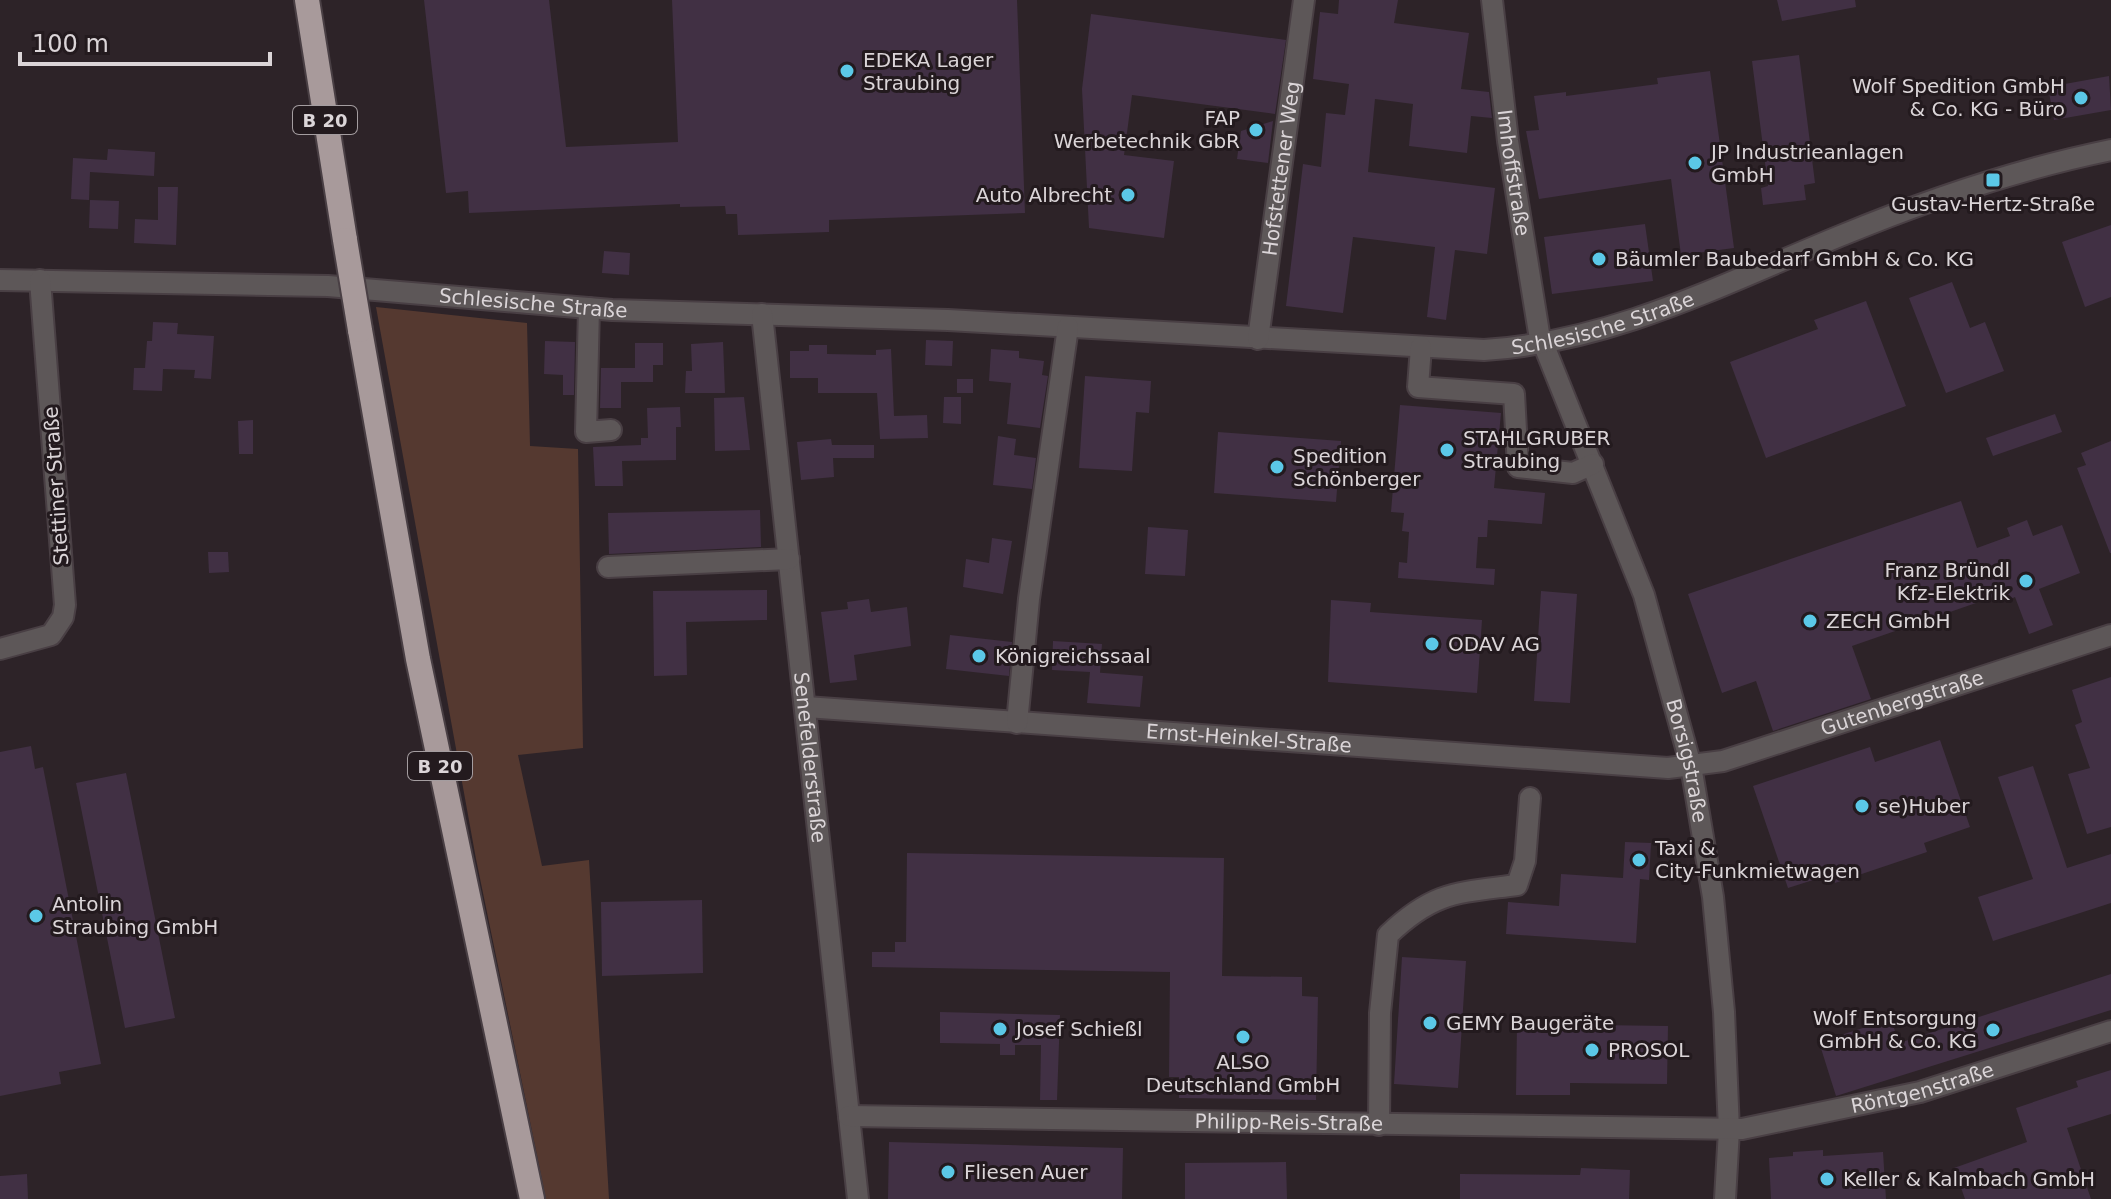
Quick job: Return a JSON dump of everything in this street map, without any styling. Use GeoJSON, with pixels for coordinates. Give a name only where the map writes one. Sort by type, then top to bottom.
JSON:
{"type":"FeatureCollection","features":[{"type":"Feature","properties":{"kind":"highway","name":"B 20"},"geometry":{"type":"LineString","coordinates":[[307,0],[360,330],[418,659],[532,1199]]}},
{"type":"Feature","properties":{"kind":"street","name":"Hofstettener Weg"},"geometry":{"type":"LineString","coordinates":[[1258,339],[1304,0]]}},
{"type":"Feature","properties":{"kind":"street","name":"Imhoffstraße"},"geometry":{"type":"LineString","coordinates":[[1492,0],[1508,141],[1543,345]]}},
{"type":"Feature","properties":{"kind":"street","name":"Schlesische Straße"},"geometry":{"type":"LineString","coordinates":[[0,280],[328,286],[589,308],[1068,327],[1484,350],[1543,345],[1643,319],[1840,236],[1993,180],[2111,150]]}},
{"type":"Feature","properties":{"kind":"street","name":"Stettiner Straße"},"geometry":{"type":"LineString","coordinates":[[0,649],[39,641],[51,635],[63,617],[65,605],[40,280]]}},
{"type":"Feature","properties":{"kind":"street"},"geometry":{"type":"LineString","coordinates":[[589,308],[586,432],[611,430]]}},
{"type":"Feature","properties":{"kind":"street","name":"Senefelderstraße"},"geometry":{"type":"LineString","coordinates":[[762,314],[858,1199]]}},
{"type":"Feature","properties":{"kind":"street"},"geometry":{"type":"LineString","coordinates":[[1017,723],[1029,599],[1068,327]]}},
{"type":"Feature","properties":{"kind":"street","name":"Borsigstraße"},"geometry":{"type":"LineString","coordinates":[[1543,345],[1644,595],[1678,707],[1691,766],[1714,906],[1729,1130],[1725,1199]]}},
{"type":"Feature","properties":{"kind":"street"},"geometry":{"type":"LineString","coordinates":[[1421,347],[1418,387],[1514,394],[1518,467],[1573,473],[1593,464]]}},
{"type":"Feature","properties":{"kind":"street"},"geometry":{"type":"LineString","coordinates":[[608,567],[789,559]]}},
{"type":"Feature","properties":{"kind":"street","name":"Gutenbergstraße"},"geometry":{"type":"LineString","coordinates":[[1691,766],[1723,761],[2111,635]]}},
{"type":"Feature","properties":{"kind":"street","name":"Ernst-Heinkel-Straße"},"geometry":{"type":"LineString","coordinates":[[806,707],[1565,762],[1668,768],[1691,766]]}},
{"type":"Feature","properties":{"kind":"street"},"geometry":{"type":"LineString","coordinates":[[1379,1125],[1380,1013],[1388,935],[1414,910],[1446,894],[1517,885],[1525,861],[1530,798]]}},
{"type":"Feature","properties":{"kind":"street","name":"Röntgenstraße"},"geometry":{"type":"LineString","coordinates":[[1729,1130],[1847,1109],[1920,1092],[2111,1031]]}},
{"type":"Feature","properties":{"kind":"street","name":"Philipp-Reis-Straße"},"geometry":{"type":"LineString","coordinates":[[849,1116],[1729,1130]]}},
{"type":"Feature","properties":{"kind":"shaded area"},"geometry":{"type":"Polygon","coordinates":[[[376,307],[527,323],[530,446],[578,449],[583,748],[518,755],[542,866],[589,860],[609,1199],[546,1199],[476,859],[376,307]]]}},
{"type":"Feature","properties":{"kind":"building","name":"EDEKA Lager Straubing"},"geometry":{"type":"Polygon","coordinates":[[[424,0],[549,0],[566,147],[678,142],[672,0],[1017,0],[1025,213],[829,220],[829,232],[738,235],[737,214],[726,214],[725,206],[680,207],[680,204],[469,213],[468,191],[446,193],[424,0]]]}},
{"type":"Feature","properties":{"kind":"building"},"geometry":{"type":"Polygon","coordinates":[[[1339,0],[1398,0],[1394,23],[1469,33],[1461,89],[1489,92],[1492,118],[1471,116],[1467,153],[1409,146],[1413,104],[1375,99],[1368,172],[1495,188],[1487,254],[1455,250],[1446,320],[1427,317],[1435,247],[1353,237],[1343,313],[1286,306],[1303,164],[1321,167],[1326,113],[1345,115],[1349,84],[1313,79],[1320,12],[1338,14],[1339,0]]]}},
{"type":"Feature","properties":{"kind":"building"},"geometry":{"type":"Polygon","coordinates":[[[1777,0],[1855,0],[1856,7],[1782,21],[1777,0]]]}},
{"type":"Feature","properties":{"kind":"building"},"geometry":{"type":"Polygon","coordinates":[[[1091,14],[1286,40],[1275,114],[1132,95],[1124,155],[1174,161],[1164,238],[1089,228],[1082,89],[1091,14]]]}},
{"type":"Feature","properties":{"kind":"building"},"geometry":{"type":"Polygon","coordinates":[[[1799,55],[1815,183],[1804,185],[1806,200],[1763,205],[1761,188],[1768,186],[1752,61],[1799,55]]]}},
{"type":"Feature","properties":{"kind":"building"},"geometry":{"type":"Polygon","coordinates":[[[1710,71],[1734,248],[1681,255],[1671,179],[1539,199],[1526,131],[1539,130],[1534,96],[1566,92],[1566,96],[1658,84],[1657,78],[1710,71]]]}},
{"type":"Feature","properties":{"kind":"building","name":"Wolf Spedition GmbH & Co. KG - Büro"},"geometry":{"type":"Polygon","coordinates":[[[2109,76],[2111,110],[2054,120],[2048,87],[2109,76]]]}},
{"type":"Feature","properties":{"kind":"building","name":"FAP Werbetechnik GbR"},"geometry":{"type":"Polygon","coordinates":[[[1273,121],[1268,163],[1237,159],[1241,131],[1273,121]]]}},
{"type":"Feature","properties":{"kind":"building"},"geometry":{"type":"Polygon","coordinates":[[[108,149],[155,152],[154,176],[90,172],[89,200],[71,199],[73,158],[107,160],[108,149]]]}},
{"type":"Feature","properties":{"kind":"building"},"geometry":{"type":"Polygon","coordinates":[[[158,187],[178,187],[176,245],[134,243],[135,219],[158,220],[158,187]]]}},
{"type":"Feature","properties":{"kind":"building"},"geometry":{"type":"Polygon","coordinates":[[[90,200],[119,201],[118,229],[89,228],[90,200]]]}},
{"type":"Feature","properties":{"kind":"building","name":"Bäumler Baubedarf GmbH & Co. KG"},"geometry":{"type":"Polygon","coordinates":[[[1645,224],[1653,281],[1552,294],[1544,237],[1645,224]]]}},
{"type":"Feature","properties":{"kind":"building"},"geometry":{"type":"Polygon","coordinates":[[[2111,225],[2111,297],[2085,307],[2062,242],[2111,225]]]}},
{"type":"Feature","properties":{"kind":"building"},"geometry":{"type":"Polygon","coordinates":[[[604,251],[630,253],[629,275],[602,273],[604,251]]]}},
{"type":"Feature","properties":{"kind":"building"},"geometry":{"type":"Polygon","coordinates":[[[1952,282],[1970,328],[1985,322],[2004,371],[1946,393],[1909,298],[1952,282]]]}},
{"type":"Feature","properties":{"kind":"building"},"geometry":{"type":"Polygon","coordinates":[[[1866,301],[1906,406],[1766,458],[1730,362],[1818,329],[1814,320],[1866,301]]]}},
{"type":"Feature","properties":{"kind":"building"},"geometry":{"type":"Polygon","coordinates":[[[153,322],[178,323],[177,334],[214,336],[211,379],[194,378],[195,370],[163,369],[162,391],[133,390],[134,368],[145,368],[147,341],[152,341],[153,322]]]}},
{"type":"Feature","properties":{"kind":"building"},"geometry":{"type":"Polygon","coordinates":[[[926,340],[953,341],[952,366],[925,365],[926,340]]]}},
{"type":"Feature","properties":{"kind":"building"},"geometry":{"type":"Polygon","coordinates":[[[545,341],[575,342],[574,395],[563,395],[563,375],[544,374],[545,341]]]}},
{"type":"Feature","properties":{"kind":"building"},"geometry":{"type":"Polygon","coordinates":[[[723,342],[725,393],[685,393],[686,371],[692,371],[691,344],[723,342]]]}},
{"type":"Feature","properties":{"kind":"building"},"geometry":{"type":"Polygon","coordinates":[[[635,343],[663,343],[663,365],[653,365],[653,382],[621,382],[621,408],[600,408],[601,368],[635,368],[635,343]]]}},
{"type":"Feature","properties":{"kind":"building"},"geometry":{"type":"Polygon","coordinates":[[[809,345],[827,345],[827,354],[876,355],[876,350],[891,349],[894,416],[927,415],[928,438],[880,439],[877,393],[818,393],[818,378],[790,378],[790,351],[809,351],[809,345]]]}},
{"type":"Feature","properties":{"kind":"building"},"geometry":{"type":"Polygon","coordinates":[[[991,349],[1019,351],[1019,358],[1044,361],[1042,375],[1048,376],[1040,428],[1007,424],[1011,383],[989,381],[991,349]]]}},
{"type":"Feature","properties":{"kind":"building"},"geometry":{"type":"Polygon","coordinates":[[[1085,376],[1151,381],[1149,413],[1136,412],[1132,471],[1079,468],[1085,376]]]}},
{"type":"Feature","properties":{"kind":"building"},"geometry":{"type":"Polygon","coordinates":[[[957,379],[973,379],[973,393],[957,393],[957,379]]]}},
{"type":"Feature","properties":{"kind":"building"},"geometry":{"type":"Polygon","coordinates":[[[744,397],[750,450],[715,451],[714,398],[744,397]]]}},
{"type":"Feature","properties":{"kind":"building"},"geometry":{"type":"Polygon","coordinates":[[[944,397],[961,397],[961,424],[943,423],[944,397]]]}},
{"type":"Feature","properties":{"kind":"building","name":"STAHLGRUBER Straubing"},"geometry":{"type":"Polygon","coordinates":[[[1400,405],[1501,413],[1494,488],[1545,493],[1542,524],[1488,520],[1487,537],[1478,537],[1476,568],[1495,569],[1494,585],[1398,578],[1399,562],[1407,563],[1409,532],[1402,531],[1404,513],[1391,512],[1400,405]]]}},
{"type":"Feature","properties":{"kind":"building"},"geometry":{"type":"Polygon","coordinates":[[[680,407],[681,427],[676,427],[676,460],[622,461],[623,486],[595,486],[593,447],[641,445],[641,438],[648,438],[647,408],[680,407]]]}},
{"type":"Feature","properties":{"kind":"building"},"geometry":{"type":"Polygon","coordinates":[[[2055,414],[2062,432],[1993,456],[1986,438],[2055,414]]]}},
{"type":"Feature","properties":{"kind":"building"},"geometry":{"type":"Polygon","coordinates":[[[253,420],[253,454],[239,454],[238,421],[253,420]]]}},
{"type":"Feature","properties":{"kind":"building","name":"Spedition Schönberger"},"geometry":{"type":"Polygon","coordinates":[[[1218,432],[1341,441],[1336,502],[1214,493],[1218,432]]]}},
{"type":"Feature","properties":{"kind":"building"},"geometry":{"type":"Polygon","coordinates":[[[998,436],[1016,439],[1014,455],[1036,458],[1032,489],[993,485],[998,436]]]}},
{"type":"Feature","properties":{"kind":"building"},"geometry":{"type":"Polygon","coordinates":[[[831,439],[832,445],[874,445],[874,458],[833,458],[834,477],[801,480],[797,442],[831,439]]]}},
{"type":"Feature","properties":{"kind":"building"},"geometry":{"type":"Polygon","coordinates":[[[2111,441],[2110,553],[2077,468],[2086,465],[2081,453],[2111,441]]]}},
{"type":"Feature","properties":{"kind":"building","name":"ZECH GmbH"},"geometry":{"type":"Polygon","coordinates":[[[1961,501],[1977,548],[2010,536],[2007,528],[2027,520],[2033,536],[2062,525],[2080,573],[2039,589],[2053,625],[2029,634],[2015,597],[2002,603],[1999,595],[1852,646],[1871,699],[1773,731],[1756,681],[1722,693],[1688,594],[1961,501]]]}},
{"type":"Feature","properties":{"kind":"building"},"geometry":{"type":"Polygon","coordinates":[[[760,510],[761,547],[609,554],[608,513],[760,510]]]}},
{"type":"Feature","properties":{"kind":"building"},"geometry":{"type":"Polygon","coordinates":[[[1148,527],[1188,530],[1185,576],[1145,574],[1148,527]]]}},
{"type":"Feature","properties":{"kind":"building"},"geometry":{"type":"Polygon","coordinates":[[[992,538],[1012,541],[1003,594],[963,587],[966,559],[989,563],[992,538]]]}},
{"type":"Feature","properties":{"kind":"building"},"geometry":{"type":"Polygon","coordinates":[[[208,552],[228,552],[229,572],[209,573],[208,552]]]}},
{"type":"Feature","properties":{"kind":"building"},"geometry":{"type":"Polygon","coordinates":[[[767,590],[767,620],[686,622],[687,675],[654,676],[653,591],[767,590]]]}},
{"type":"Feature","properties":{"kind":"building"},"geometry":{"type":"Polygon","coordinates":[[[1541,591],[1577,594],[1570,703],[1534,701],[1541,591]]]}},
{"type":"Feature","properties":{"kind":"building"},"geometry":{"type":"Polygon","coordinates":[[[869,599],[871,612],[907,607],[911,646],[854,655],[857,680],[830,683],[821,612],[848,609],[847,602],[869,599]]]}},
{"type":"Feature","properties":{"kind":"building","name":"ODAV AG"},"geometry":{"type":"Polygon","coordinates":[[[1331,600],[1371,603],[1370,612],[1482,620],[1477,693],[1328,682],[1331,600]]]}},
{"type":"Feature","properties":{"kind":"building","name":"Königreichssaal"},"geometry":{"type":"Polygon","coordinates":[[[950,635],[1012,642],[1009,676],[946,669],[950,635]]]}},
{"type":"Feature","properties":{"kind":"building"},"geometry":{"type":"Polygon","coordinates":[[[1053,641],[1102,644],[1100,673],[1143,676],[1140,707],[1087,703],[1090,672],[1052,670],[1053,641]]]}},
{"type":"Feature","properties":{"kind":"building"},"geometry":{"type":"Polygon","coordinates":[[[2111,677],[2111,827],[2087,834],[2068,774],[2090,768],[2075,725],[2082,722],[2072,690],[2111,677]]]}},
{"type":"Feature","properties":{"kind":"building","name":"se)Huber"},"geometry":{"type":"Polygon","coordinates":[[[1940,740],[1970,827],[1924,843],[1927,852],[1835,883],[1832,874],[1788,888],[1753,786],[1870,747],[1875,762],[1940,740]]]}},
{"type":"Feature","properties":{"kind":"building","name":"Antolin Straubing GmbH"},"geometry":{"type":"Polygon","coordinates":[[[31,746],[35,769],[43,767],[101,1064],[59,1072],[61,1084],[0,1096],[0,752],[31,746]]]}},
{"type":"Feature","properties":{"kind":"building"},"geometry":{"type":"Polygon","coordinates":[[[2033,766],[2067,868],[2111,854],[2111,903],[1993,941],[1978,897],[2033,879],[1998,777],[2033,766]]]}},
{"type":"Feature","properties":{"kind":"building"},"geometry":{"type":"Polygon","coordinates":[[[126,773],[175,1018],[125,1028],[76,783],[126,773]]]}},
{"type":"Feature","properties":{"kind":"building"},"geometry":{"type":"Polygon","coordinates":[[[1625,842],[1651,843],[1649,880],[1640,879],[1636,943],[1506,934],[1508,902],[1559,906],[1561,874],[1623,878],[1625,842]]]}},
{"type":"Feature","properties":{"kind":"building"},"geometry":{"type":"Polygon","coordinates":[[[907,853],[1224,858],[1222,976],[1302,977],[1302,996],[1318,997],[1316,1100],[1179,1098],[1179,1077],[1169,1077],[1170,972],[872,967],[872,952],[895,952],[895,942],[906,942],[907,853]]]}},
{"type":"Feature","properties":{"kind":"building"},"geometry":{"type":"Polygon","coordinates":[[[702,900],[703,973],[602,976],[601,902],[702,900]]]}},
{"type":"Feature","properties":{"kind":"building","name":"GEMY Baugeräte"},"geometry":{"type":"Polygon","coordinates":[[[1402,957],[1466,961],[1458,1088],[1394,1084],[1402,957]]]}},
{"type":"Feature","properties":{"kind":"building","name":"Wolf Entsorgung GmbH & Co. KG"},"geometry":{"type":"Polygon","coordinates":[[[2111,974],[2111,1010],[1836,1096],[1819,1042],[1891,1019],[1899,1043],[2111,974]]]}},
{"type":"Feature","properties":{"kind":"building","name":"Josef Schießl"},"geometry":{"type":"Polygon","coordinates":[[[940,1012],[1060,1015],[1057,1100],[1040,1100],[1041,1045],[1015,1045],[1015,1055],[1000,1055],[1000,1044],[940,1043],[940,1012]]]}},
{"type":"Feature","properties":{"kind":"building","name":"PROSOL"},"geometry":{"type":"Polygon","coordinates":[[[1517,1024],[1668,1026],[1667,1084],[1570,1083],[1570,1095],[1516,1095],[1517,1024]]]}},
{"type":"Feature","properties":{"kind":"building"},"geometry":{"type":"Polygon","coordinates":[[[2111,1070],[2111,1114],[2067,1128],[2091,1199],[1965,1199],[1954,1168],[2027,1142],[2016,1108],[2078,1087],[2076,1081],[2111,1070]]]}},
{"type":"Feature","properties":{"kind":"building"},"geometry":{"type":"Polygon","coordinates":[[[889,1142],[1123,1148],[1122,1199],[888,1199],[889,1142]]]}},
{"type":"Feature","properties":{"kind":"building","name":"Keller & Kalmbach GmbH"},"geometry":{"type":"Polygon","coordinates":[[[1823,1150],[1823,1156],[1883,1152],[1886,1199],[1771,1199],[1769,1158],[1793,1156],[1793,1152],[1823,1150]]]}},
{"type":"Feature","properties":{"kind":"building"},"geometry":{"type":"Polygon","coordinates":[[[1286,1162],[1287,1199],[1185,1199],[1185,1163],[1286,1162]]]}},
{"type":"Feature","properties":{"kind":"building"},"geometry":{"type":"Polygon","coordinates":[[[1581,1168],[1630,1170],[1629,1199],[1460,1199],[1460,1174],[1580,1175],[1581,1168]]]}},
{"type":"Feature","properties":{"kind":"building"},"geometry":{"type":"Polygon","coordinates":[[[27,1174],[28,1199],[0,1199],[0,1176],[27,1174]]]}},
{"type":"Feature","properties":{"kind":"place","name":"EDEKA Lager Straubing"},"geometry":{"type":"Point","coordinates":[847,71]}},
{"type":"Feature","properties":{"kind":"place","name":"Wolf Spedition GmbH & Co. KG - Büro"},"geometry":{"type":"Point","coordinates":[2081,98]}},
{"type":"Feature","properties":{"kind":"place","name":"FAP Werbetechnik GbR"},"geometry":{"type":"Point","coordinates":[1256,130]}},
{"type":"Feature","properties":{"kind":"place","name":"JP Industrieanlagen GmbH"},"geometry":{"type":"Point","coordinates":[1695,163]}},
{"type":"Feature","properties":{"kind":"place","name":"Gustav-Hertz-Straße"},"geometry":{"type":"Point","coordinates":[1993,180]}},
{"type":"Feature","properties":{"kind":"place","name":"Auto Albrecht"},"geometry":{"type":"Point","coordinates":[1128,195]}},
{"type":"Feature","properties":{"kind":"place","name":"Bäumler Baubedarf GmbH & Co. KG"},"geometry":{"type":"Point","coordinates":[1599,259]}},
{"type":"Feature","properties":{"kind":"place","name":"STAHLGRUBER Straubing"},"geometry":{"type":"Point","coordinates":[1447,450]}},
{"type":"Feature","properties":{"kind":"place","name":"Spedition Schönberger"},"geometry":{"type":"Point","coordinates":[1277,467]}},
{"type":"Feature","properties":{"kind":"place","name":"Franz Bründl Kfz-Elektrik"},"geometry":{"type":"Point","coordinates":[2026,581]}},
{"type":"Feature","properties":{"kind":"place","name":"ZECH GmbH"},"geometry":{"type":"Point","coordinates":[1810,621]}},
{"type":"Feature","properties":{"kind":"place","name":"ODAV AG"},"geometry":{"type":"Point","coordinates":[1432,644]}},
{"type":"Feature","properties":{"kind":"place","name":"Königreichssaal"},"geometry":{"type":"Point","coordinates":[979,656]}},
{"type":"Feature","properties":{"kind":"place","name":"se)Huber"},"geometry":{"type":"Point","coordinates":[1862,806]}},
{"type":"Feature","properties":{"kind":"place","name":"Taxi & City-Funkmietwagen"},"geometry":{"type":"Point","coordinates":[1639,860]}},
{"type":"Feature","properties":{"kind":"place","name":"Antolin Straubing GmbH"},"geometry":{"type":"Point","coordinates":[36,916]}},
{"type":"Feature","properties":{"kind":"place","name":"GEMY Baugeräte"},"geometry":{"type":"Point","coordinates":[1430,1023]}},
{"type":"Feature","properties":{"kind":"place","name":"Josef Schießl"},"geometry":{"type":"Point","coordinates":[1000,1029]}},
{"type":"Feature","properties":{"kind":"place","name":"Wolf Entsorgung GmbH & Co. KG"},"geometry":{"type":"Point","coordinates":[1993,1030]}},
{"type":"Feature","properties":{"kind":"place","name":"ALSO Deutschland GmbH"},"geometry":{"type":"Point","coordinates":[1243,1037]}},
{"type":"Feature","properties":{"kind":"place","name":"PROSOL"},"geometry":{"type":"Point","coordinates":[1592,1050]}},
{"type":"Feature","properties":{"kind":"place","name":"Fliesen Auer"},"geometry":{"type":"Point","coordinates":[948,1172]}},
{"type":"Feature","properties":{"kind":"place","name":"Keller & Kalmbach GmbH"},"geometry":{"type":"Point","coordinates":[1827,1179]}}]}
